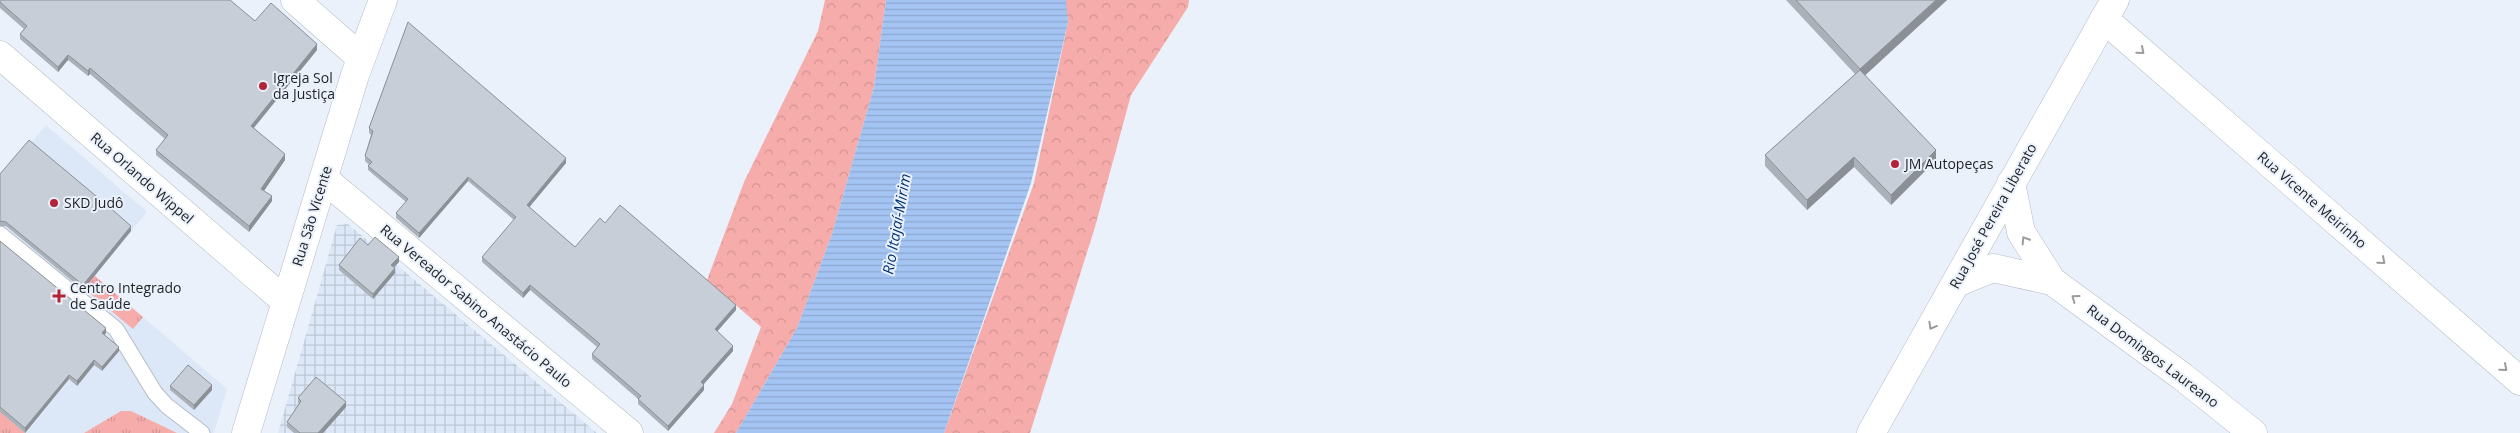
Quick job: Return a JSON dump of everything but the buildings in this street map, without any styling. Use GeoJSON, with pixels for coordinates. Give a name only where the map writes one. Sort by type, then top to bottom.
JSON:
{"type":"FeatureCollection","features":[{"type":"Feature","properties":{"kind":"street"},"geometry":{"type":"LineString","coordinates":[[295,0],[361,58]]}},
{"type":"Feature","properties":{"kind":"street","name":"Rua São Vicente"},"geometry":{"type":"LineString","coordinates":[[246,433],[361,58],[383,0]]}},
{"type":"Feature","properties":{"kind":"street","name":"Rua José Pereira Liberato"},"geometry":{"type":"LineString","coordinates":[[1871,433],[2110,9]]}},
{"type":"Feature","properties":{"kind":"street","name":"Rua Vicente Meirinho"},"geometry":{"type":"LineString","coordinates":[[2110,9],[2520,381]]}},
{"type":"Feature","properties":{"kind":"street","name":"Rua Orlando Wippel"},"geometry":{"type":"LineString","coordinates":[[0,55],[285,301]]}},
{"type":"Feature","properties":{"kind":"street","name":"Rua Vereador Sabino Anastácio Paulo"},"geometry":{"type":"LineString","coordinates":[[324,179],[629,433]]}},
{"type":"Feature","properties":{"kind":"street","name":"Rua Domingos Laureano"},"geometry":{"type":"LineString","coordinates":[[2011,184],[2021,232],[2052,281],[2182,376],[2254,433]]}},
{"type":"Feature","properties":{"kind":"street","name":"Rua Domingos Laureano"},"geometry":{"type":"LineString","coordinates":[[1956,283],[1993,268],[2052,281]]}},
{"type":"Feature","properties":{"kind":"lane"},"geometry":{"type":"LineString","coordinates":[[0,234],[116,329],[155,393],[167,406],[202,433]]}},
{"type":"Feature","properties":{"kind":"shaded area","name":"Centro Integrado de Saúde"},"geometry":{"type":"Polygon","coordinates":[[[46,125],[147,212],[95,276],[227,389],[214,433],[0,433],[0,179],[46,125]]]}},
{"type":"Feature","properties":{"kind":"shaded area"},"geometry":{"type":"Polygon","coordinates":[[[348,224],[597,433],[278,433],[337,225],[348,224]]]}},
{"type":"Feature","properties":{"kind":"green space"},"geometry":{"type":"Polygon","coordinates":[[[825,0],[886,0],[874,87],[832,234],[797,328],[736,433],[714,433],[732,404],[761,327],[707,280],[744,182],[818,31],[825,0]]]}},
{"type":"Feature","properties":{"kind":"green space"},"geometry":{"type":"Polygon","coordinates":[[[1065,0],[1189,0],[1188,7],[1131,95],[1095,227],[1030,433],[944,433],[1034,183],[1068,22],[1065,0]]]}},
{"type":"Feature","properties":{"kind":"green space"},"geometry":{"type":"Polygon","coordinates":[[[0,195],[143,317],[133,329],[0,219],[0,195]]]}},
{"type":"Feature","properties":{"kind":"green space"},"geometry":{"type":"Polygon","coordinates":[[[121,411],[131,411],[177,433],[84,433],[121,411]]]}},
{"type":"Feature","properties":{"kind":"green space"},"geometry":{"type":"Polygon","coordinates":[[[0,412],[25,433],[0,433],[0,412]]]}},
{"type":"Feature","properties":{"kind":"water","name":"Rio Itajaí-Mirim"},"geometry":{"type":"Polygon","coordinates":[[[886,0],[1066,0],[1068,22],[1031,183],[944,433],[736,433],[797,328],[832,234],[874,87],[886,0]]]}},
{"type":"Feature","properties":{"kind":"place","name":"Igreja Sol da Justiça"},"geometry":{"type":"Point","coordinates":[263,86]}},
{"type":"Feature","properties":{"kind":"place","name":"JM Autopeças"},"geometry":{"type":"Point","coordinates":[1895,164]}},
{"type":"Feature","properties":{"kind":"place","name":"SKD Judô"},"geometry":{"type":"Point","coordinates":[54,203]}},
{"type":"Feature","properties":{"kind":"place","name":"Centro Integrado de Saúde"},"geometry":{"type":"Point","coordinates":[59,296]}}]}
